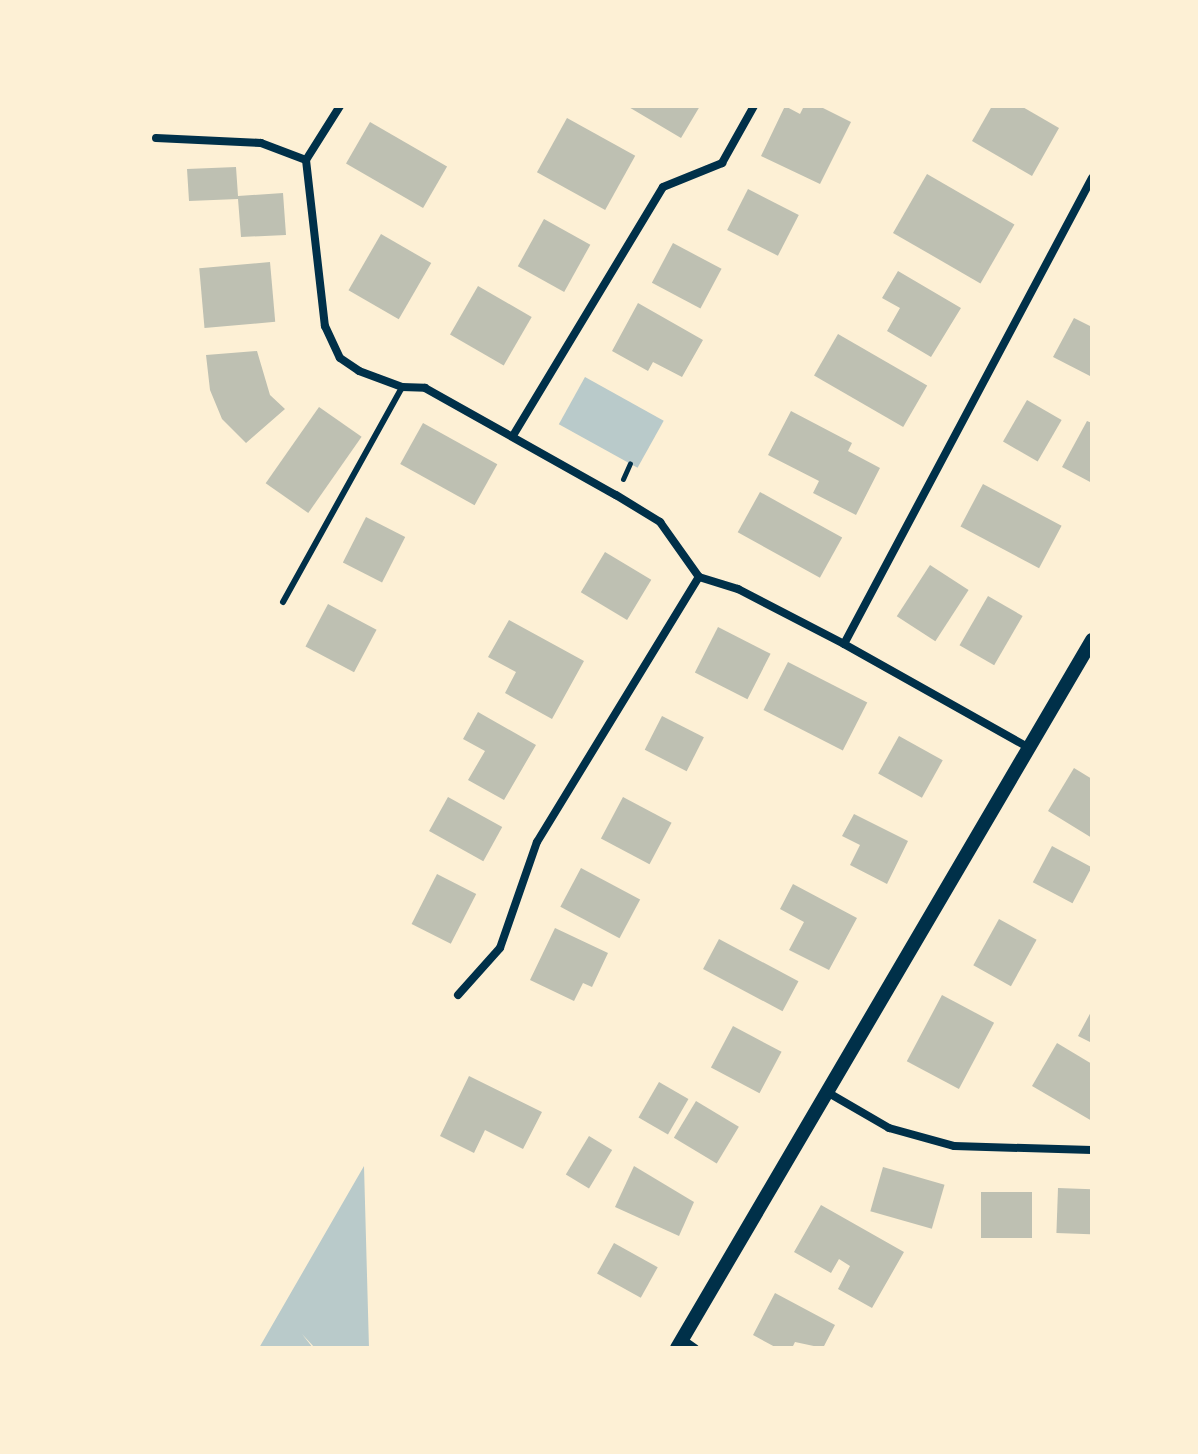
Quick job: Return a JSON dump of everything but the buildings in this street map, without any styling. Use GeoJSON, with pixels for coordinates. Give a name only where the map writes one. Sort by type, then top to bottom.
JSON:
{"type":"FeatureCollection","features":[{"type":"Feature","properties":{"kind":"street"},"geometry":{"type":"LineString","coordinates":[[340,106],[306,160],[331,343],[359,371],[402,387],[425,388],[514,434],[660,522],[699,577],[738,589],[844,644],[1029,748]]}},
{"type":"Feature","properties":{"kind":"street"},"geometry":{"type":"LineString","coordinates":[[514,434],[663,187],[722,163],[754,106]]}},
{"type":"Feature","properties":{"kind":"street"},"geometry":{"type":"LineString","coordinates":[[156,138],[261,143],[306,160]]}},
{"type":"Feature","properties":{"kind":"street"},"geometry":{"type":"LineString","coordinates":[[844,644],[1092,178]]}},
{"type":"Feature","properties":{"kind":"street"},"geometry":{"type":"LineString","coordinates":[[458,995],[500,948],[537,842],[699,577]]}},
{"type":"Feature","properties":{"kind":"street"},"geometry":{"type":"LineString","coordinates":[[695,1348],[680,1344],[1092,640]]}},
{"type":"Feature","properties":{"kind":"street"},"geometry":{"type":"LineString","coordinates":[[827,1092],[889,1128],[954,1146],[1092,1150]]}},
{"type":"Feature","properties":{"kind":"lane"},"geometry":{"type":"LineString","coordinates":[[283,602],[402,387]]}},
{"type":"Feature","properties":{"kind":"shaded area"},"geometry":{"type":"Polygon","coordinates":[[[585,377],[664,421],[638,468],[559,424],[585,377]]]}},
{"type":"Feature","properties":{"kind":"shaded area"},"geometry":{"type":"Polygon","coordinates":[[[364,1166],[369,1348],[315,1348],[302,1334],[313,1348],[259,1348],[364,1166]]]}}]}
